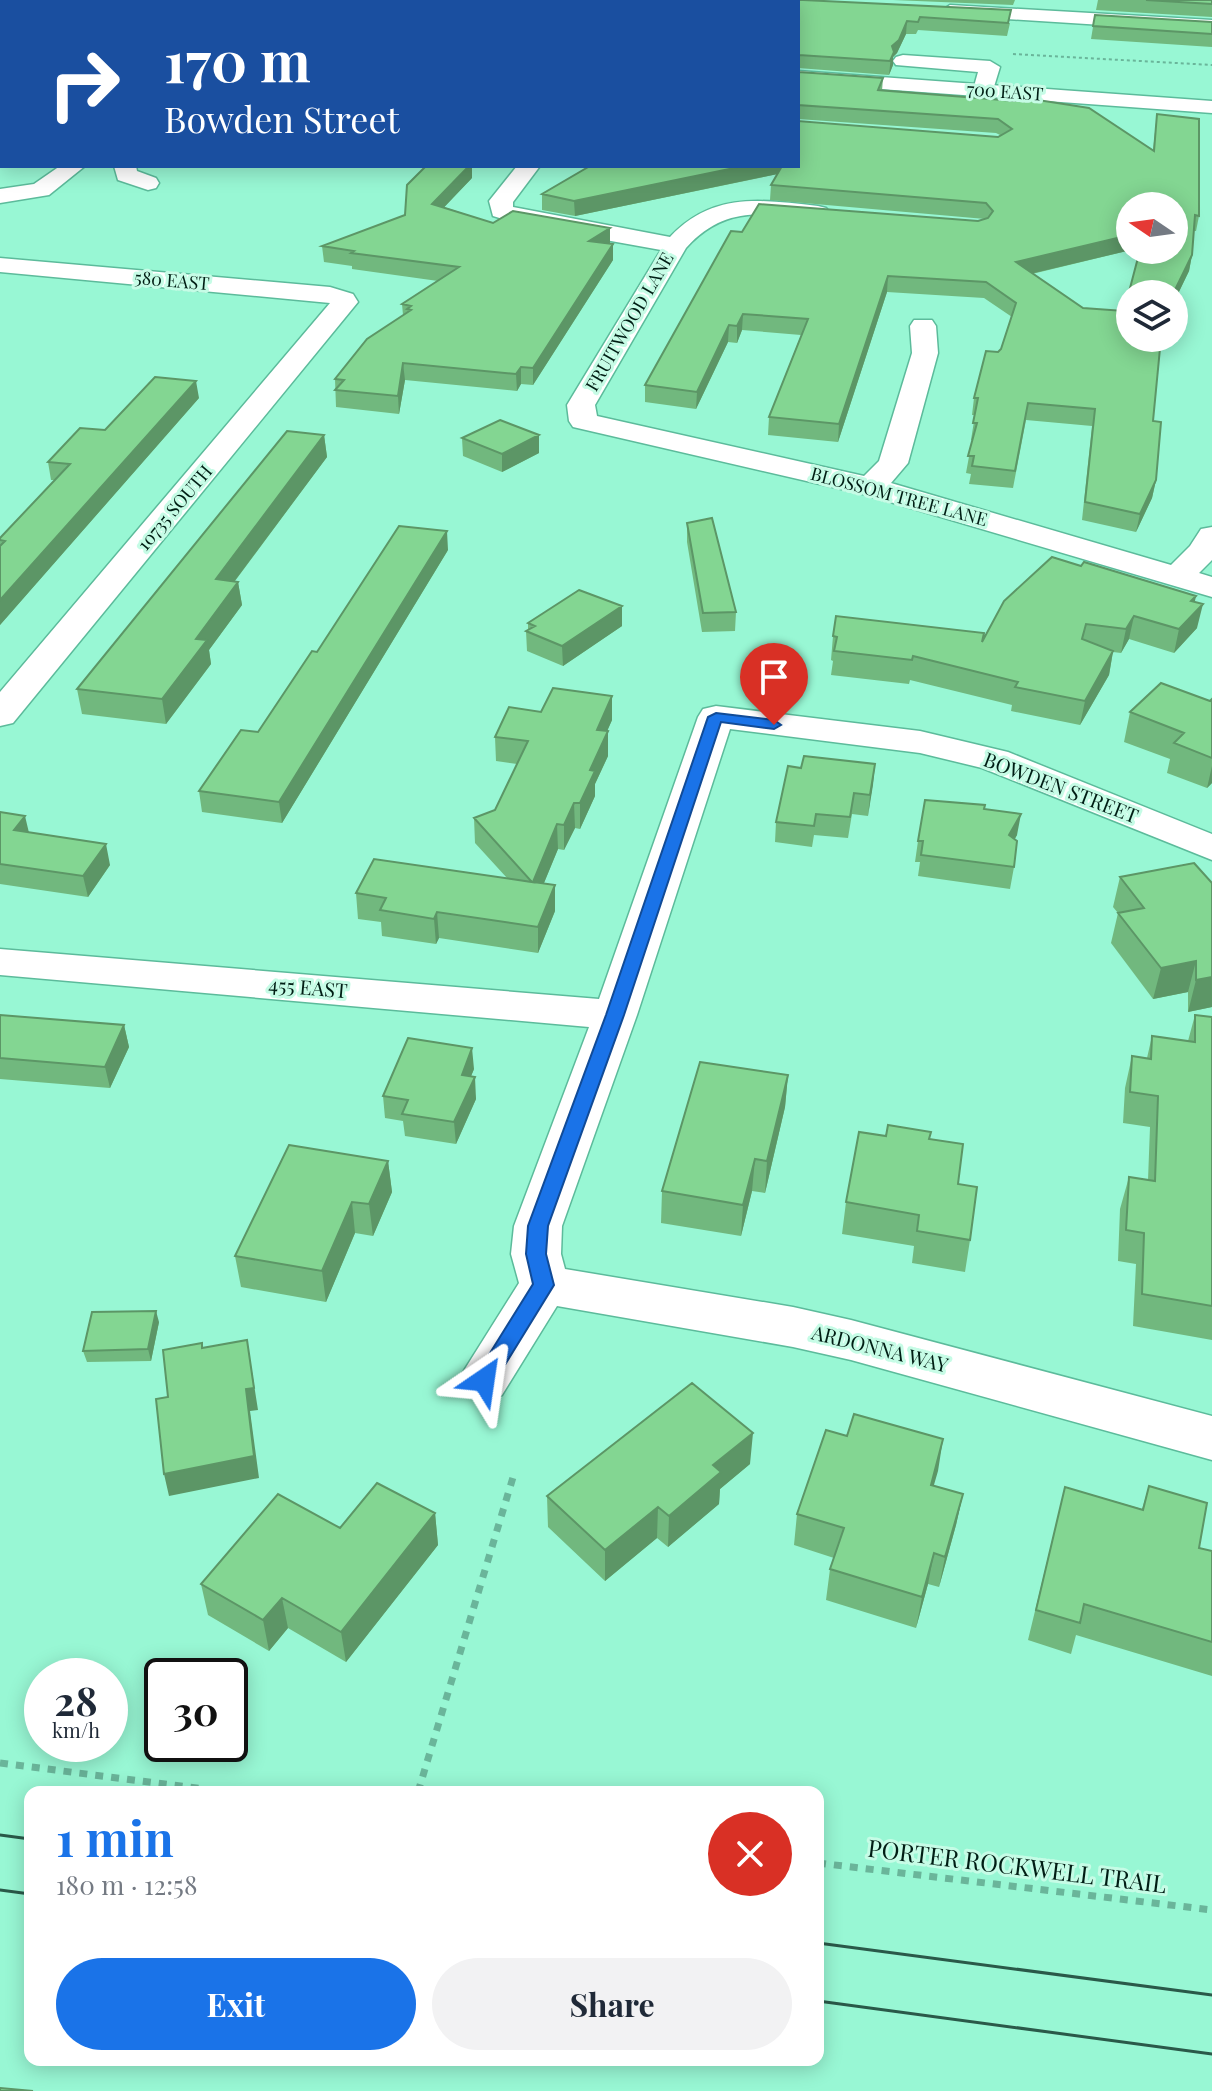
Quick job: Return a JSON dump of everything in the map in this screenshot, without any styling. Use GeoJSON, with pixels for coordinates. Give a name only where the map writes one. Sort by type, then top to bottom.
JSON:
{"type":"FeatureCollection","features":[{"type":"Feature","properties":{"kind":"street"},"geometry":{"type":"LineString","coordinates":[[923,9],[1053,9],[1212,26]]}},
{"type":"Feature","properties":{"kind":"street"},"geometry":{"type":"LineString","coordinates":[[903,61],[990,67],[983,90]]}},
{"type":"Feature","properties":{"kind":"street","name":"700 EAST"},"geometry":{"type":"LineString","coordinates":[[800,77],[1212,107]]}},
{"type":"Feature","properties":{"kind":"street"},"geometry":{"type":"LineString","coordinates":[[0,196],[41,190],[71,168]]}},
{"type":"Feature","properties":{"kind":"street"},"geometry":{"type":"LineString","coordinates":[[125,168],[126,175],[148,183]]}},
{"type":"Feature","properties":{"kind":"street"},"geometry":{"type":"LineString","coordinates":[[527,168],[501,201],[501,211],[522,218],[676,245]]}},
{"type":"Feature","properties":{"kind":"street","name":"FRUITWOOD LANE"},"geometry":{"type":"LineString","coordinates":[[583,421],[581,405],[686,233],[715,213],[735,207],[836,214]]}},
{"type":"Feature","properties":{"kind":"street","name":"580 EAST"},"geometry":{"type":"LineString","coordinates":[[0,265],[322,294],[344,299]]}},
{"type":"Feature","properties":{"kind":"street","name":"10735 SOUTH"},"geometry":{"type":"LineString","coordinates":[[0,715],[341,311],[344,299]]}},
{"type":"Feature","properties":{"kind":"street"},"geometry":{"type":"LineString","coordinates":[[871,487],[893,463],[925,353],[923,326]]}},
{"type":"Feature","properties":{"kind":"street","name":"BLOSSOM TREE LANE"},"geometry":{"type":"LineString","coordinates":[[583,421],[871,487],[1212,587]]}},
{"type":"Feature","properties":{"kind":"street"},"geometry":{"type":"LineString","coordinates":[[1177,577],[1203,551],[1212,536]]}},
{"type":"Feature","properties":{"kind":"street","name":"BOWDEN STREET"},"geometry":{"type":"LineString","coordinates":[[615,1015],[716,717],[920,742],[995,760],[1212,848]]}},
{"type":"Feature","properties":{"kind":"street","name":"455 EAST"},"geometry":{"type":"LineString","coordinates":[[0,962],[615,1015]]}},
{"type":"Feature","properties":{"kind":"street"},"geometry":{"type":"LineString","coordinates":[[484,1380],[544,1285],[536,1254],[538,1226],[615,1015]]}},
{"type":"Feature","properties":{"kind":"street","name":"ARDONNA WAY"},"geometry":{"type":"LineString","coordinates":[[544,1285],[837,1337],[1212,1438]]}},
{"type":"Feature","properties":{"kind":"path"},"geometry":{"type":"LineString","coordinates":[[420,1786],[514,1474]]}},
{"type":"Feature","properties":{"kind":"path"},"geometry":{"type":"LineString","coordinates":[[0,1763],[180,1786]]}},
{"type":"Feature","properties":{"kind":"path","name":"PORTER ROCKWELL TRAIL"},"geometry":{"type":"LineString","coordinates":[[824,1864],[1212,1910]]}},
{"type":"Feature","properties":{"kind":"building"},"geometry":{"type":"Polygon","coordinates":[[[800,0],[1011,10],[1008,23],[920,17],[918,22],[907,21],[899,40],[892,46],[894,52],[890,61],[800,55],[800,0]]]}},
{"type":"Feature","properties":{"kind":"building"},"geometry":{"type":"Polygon","coordinates":[[[1146,0],[1212,0],[1212,4],[1146,0]]]}},
{"type":"Feature","properties":{"kind":"building"},"geometry":{"type":"Polygon","coordinates":[[[1095,15],[1212,22],[1212,34],[1093,26],[1095,15]]]}},
{"type":"Feature","properties":{"kind":"building"},"geometry":{"type":"Polygon","coordinates":[[[800,72],[883,78],[878,90],[1015,101],[1019,97],[1089,108],[1154,151],[1157,114],[1199,119],[1199,216],[1195,215],[1192,255],[1188,263],[1188,192],[1116,192],[1116,238],[1016,262],[1083,308],[1116,310],[1116,352],[1160,352],[1153,421],[1161,422],[1156,480],[1140,514],[1085,502],[1095,409],[1028,403],[1015,471],[972,466],[974,456],[968,456],[977,423],[973,423],[978,398],[974,398],[986,351],[998,352],[1001,349],[1016,303],[986,282],[888,276],[839,424],[769,417],[808,319],[743,314],[737,326],[729,325],[697,392],[645,385],[731,231],[742,232],[759,204],[978,221],[988,218],[993,211],[986,203],[771,185],[781,168],[800,168],[800,121],[998,137],[1012,129],[998,119],[800,105],[800,72]]]}},
{"type":"Feature","properties":{"kind":"building"},"geometry":{"type":"Polygon","coordinates":[[[424,168],[467,168],[432,204],[493,223],[513,211],[610,228],[589,241],[613,244],[533,368],[521,367],[516,374],[403,363],[398,396],[335,390],[344,380],[335,379],[367,339],[411,310],[407,309],[411,306],[402,304],[459,267],[351,253],[354,251],[322,246],[405,215],[407,185],[424,168]]]}},
{"type":"Feature","properties":{"kind":"building"},"geometry":{"type":"Polygon","coordinates":[[[587,168],[734,168],[574,201],[542,194],[587,168]]]}},
{"type":"Feature","properties":{"kind":"building"},"geometry":{"type":"Polygon","coordinates":[[[1136,264],[1188,264],[1180,280],[1132,280],[1136,264]]]}},
{"type":"Feature","properties":{"kind":"building"},"geometry":{"type":"Polygon","coordinates":[[[155,377],[196,381],[0,600],[0,546],[5,541],[0,538],[70,464],[48,462],[80,428],[105,430],[155,377]]]}},
{"type":"Feature","properties":{"kind":"building"},"geometry":{"type":"Polygon","coordinates":[[[500,420],[539,435],[502,454],[462,438],[500,420]]]}},
{"type":"Feature","properties":{"kind":"building"},"geometry":{"type":"Polygon","coordinates":[[[287,431],[324,435],[216,579],[238,582],[196,639],[207,640],[162,699],[77,689],[287,431]]]}},
{"type":"Feature","properties":{"kind":"building"},"geometry":{"type":"Polygon","coordinates":[[[712,518],[736,612],[703,613],[687,523],[712,518]]]}},
{"type":"Feature","properties":{"kind":"building"},"geometry":{"type":"Polygon","coordinates":[[[399,526],[447,531],[279,802],[199,791],[241,730],[258,732],[312,651],[317,652],[399,526]]]}},
{"type":"Feature","properties":{"kind":"building"},"geometry":{"type":"Polygon","coordinates":[[[1052,557],[1081,566],[1084,562],[1196,596],[1191,601],[1203,604],[1179,629],[1134,616],[1126,629],[1086,624],[1082,639],[1113,651],[1085,701],[1015,687],[1018,682],[913,656],[912,660],[834,651],[836,616],[984,633],[982,642],[1004,601],[1052,557]]]}},
{"type":"Feature","properties":{"kind":"building"},"geometry":{"type":"Polygon","coordinates":[[[579,590],[622,606],[562,646],[526,631],[535,626],[528,623],[579,590]]]}},
{"type":"Feature","properties":{"kind":"building"},"geometry":{"type":"Polygon","coordinates":[[[1161,683],[1210,701],[1212,699],[1212,758],[1174,743],[1184,733],[1130,712],[1161,683]]]}},
{"type":"Feature","properties":{"kind":"building"},"geometry":{"type":"Polygon","coordinates":[[[553,688],[612,696],[597,730],[608,731],[590,770],[595,771],[580,803],[574,803],[564,825],[557,824],[533,882],[555,885],[538,927],[437,912],[434,919],[380,910],[386,898],[356,893],[374,859],[532,882],[474,818],[495,810],[528,741],[495,737],[509,707],[541,712],[553,688]]]}},
{"type":"Feature","properties":{"kind":"building"},"geometry":{"type":"Polygon","coordinates":[[[804,756],[875,764],[870,795],[854,793],[850,817],[816,814],[814,826],[776,822],[788,766],[801,768],[804,756]]]}},
{"type":"Feature","properties":{"kind":"building"},"geometry":{"type":"Polygon","coordinates":[[[925,800],[985,805],[984,809],[1021,814],[1009,835],[1017,841],[1014,867],[921,855],[923,841],[918,841],[925,800]]]}},
{"type":"Feature","properties":{"kind":"building"},"geometry":{"type":"Polygon","coordinates":[[[0,812],[25,816],[14,830],[106,844],[83,876],[0,864],[0,812]]]}},
{"type":"Feature","properties":{"kind":"building"},"geometry":{"type":"Polygon","coordinates":[[[1194,863],[1212,883],[1212,977],[1196,980],[1196,961],[1161,968],[1118,913],[1144,908],[1120,877],[1194,863]]]}},
{"type":"Feature","properties":{"kind":"building"},"geometry":{"type":"Polygon","coordinates":[[[0,1015],[124,1025],[105,1067],[0,1058],[0,1015]]]}},
{"type":"Feature","properties":{"kind":"building"},"geometry":{"type":"Polygon","coordinates":[[[1195,1015],[1212,1017],[1212,1306],[1142,1294],[1144,1233],[1126,1230],[1129,1177],[1155,1181],[1158,1096],[1130,1092],[1132,1056],[1151,1059],[1152,1036],[1195,1042],[1195,1015]]]}},
{"type":"Feature","properties":{"kind":"building"},"geometry":{"type":"Polygon","coordinates":[[[408,1038],[472,1048],[462,1075],[475,1077],[454,1122],[402,1114],[408,1100],[383,1096],[408,1038]]]}},
{"type":"Feature","properties":{"kind":"building"},"geometry":{"type":"Polygon","coordinates":[[[700,1062],[788,1075],[767,1161],[755,1159],[743,1205],[662,1191],[700,1062]]]}},
{"type":"Feature","properties":{"kind":"building"},"geometry":{"type":"Polygon","coordinates":[[[888,1125],[931,1132],[929,1139],[963,1144],[958,1184],[977,1187],[970,1240],[917,1231],[919,1215],[846,1202],[859,1132],[886,1136],[888,1125]]]}},
{"type":"Feature","properties":{"kind":"building"},"geometry":{"type":"Polygon","coordinates":[[[289,1145],[388,1161],[369,1204],[352,1202],[322,1271],[235,1256],[289,1145]]]}},
{"type":"Feature","properties":{"kind":"building"},"geometry":{"type":"Polygon","coordinates":[[[156,1311],[148,1349],[83,1351],[92,1312],[156,1311]]]}},
{"type":"Feature","properties":{"kind":"building"},"geometry":{"type":"Polygon","coordinates":[[[247,1340],[254,1388],[246,1389],[254,1456],[164,1474],[156,1399],[168,1397],[163,1350],[202,1343],[202,1348],[247,1340]]]}},
{"type":"Feature","properties":{"kind":"building"},"geometry":{"type":"Polygon","coordinates":[[[692,1383],[753,1433],[713,1465],[721,1472],[669,1516],[658,1507],[605,1550],[547,1496],[692,1383]]]}},
{"type":"Feature","properties":{"kind":"building"},"geometry":{"type":"Polygon","coordinates":[[[854,1414],[943,1439],[931,1485],[963,1494],[945,1557],[934,1553],[922,1597],[830,1569],[844,1528],[797,1514],[826,1430],[847,1436],[854,1414]]]}},
{"type":"Feature","properties":{"kind":"building"},"geometry":{"type":"Polygon","coordinates":[[[377,1483],[435,1513],[341,1632],[282,1598],[263,1620],[201,1584],[278,1494],[340,1528],[377,1483]]]}},
{"type":"Feature","properties":{"kind":"building"},"geometry":{"type":"Polygon","coordinates":[[[1149,1486],[1207,1503],[1199,1548],[1212,1551],[1212,1642],[1084,1604],[1080,1623],[1036,1610],[1065,1487],[1143,1510],[1149,1486]]]}},
{"type":"Feature","properties":{"kind":"building"},"geometry":{"type":"Polygon","coordinates":[[[0,2088],[33,2091],[0,2091],[0,2088]]]}},
{"type":"Feature","properties":{"kind":"tram line"},"geometry":{"type":"LineString","coordinates":[[0,1835],[24,1838]]}},
{"type":"Feature","properties":{"kind":"tram line"},"geometry":{"type":"LineString","coordinates":[[0,1890],[24,1893]]}},
{"type":"Feature","properties":{"kind":"tram line"},"geometry":{"type":"LineString","coordinates":[[824,1944],[1212,1995]]}},
{"type":"Feature","properties":{"kind":"tram line"},"geometry":{"type":"LineString","coordinates":[[824,2002],[1212,2054]]}},
{"type":"Feature","properties":{"kind":"route"},"geometry":{"type":"LineString","coordinates":[[484,1380],[544,1285],[536,1254],[538,1226],[615,1015],[716,717],[774,725]]}}]}
